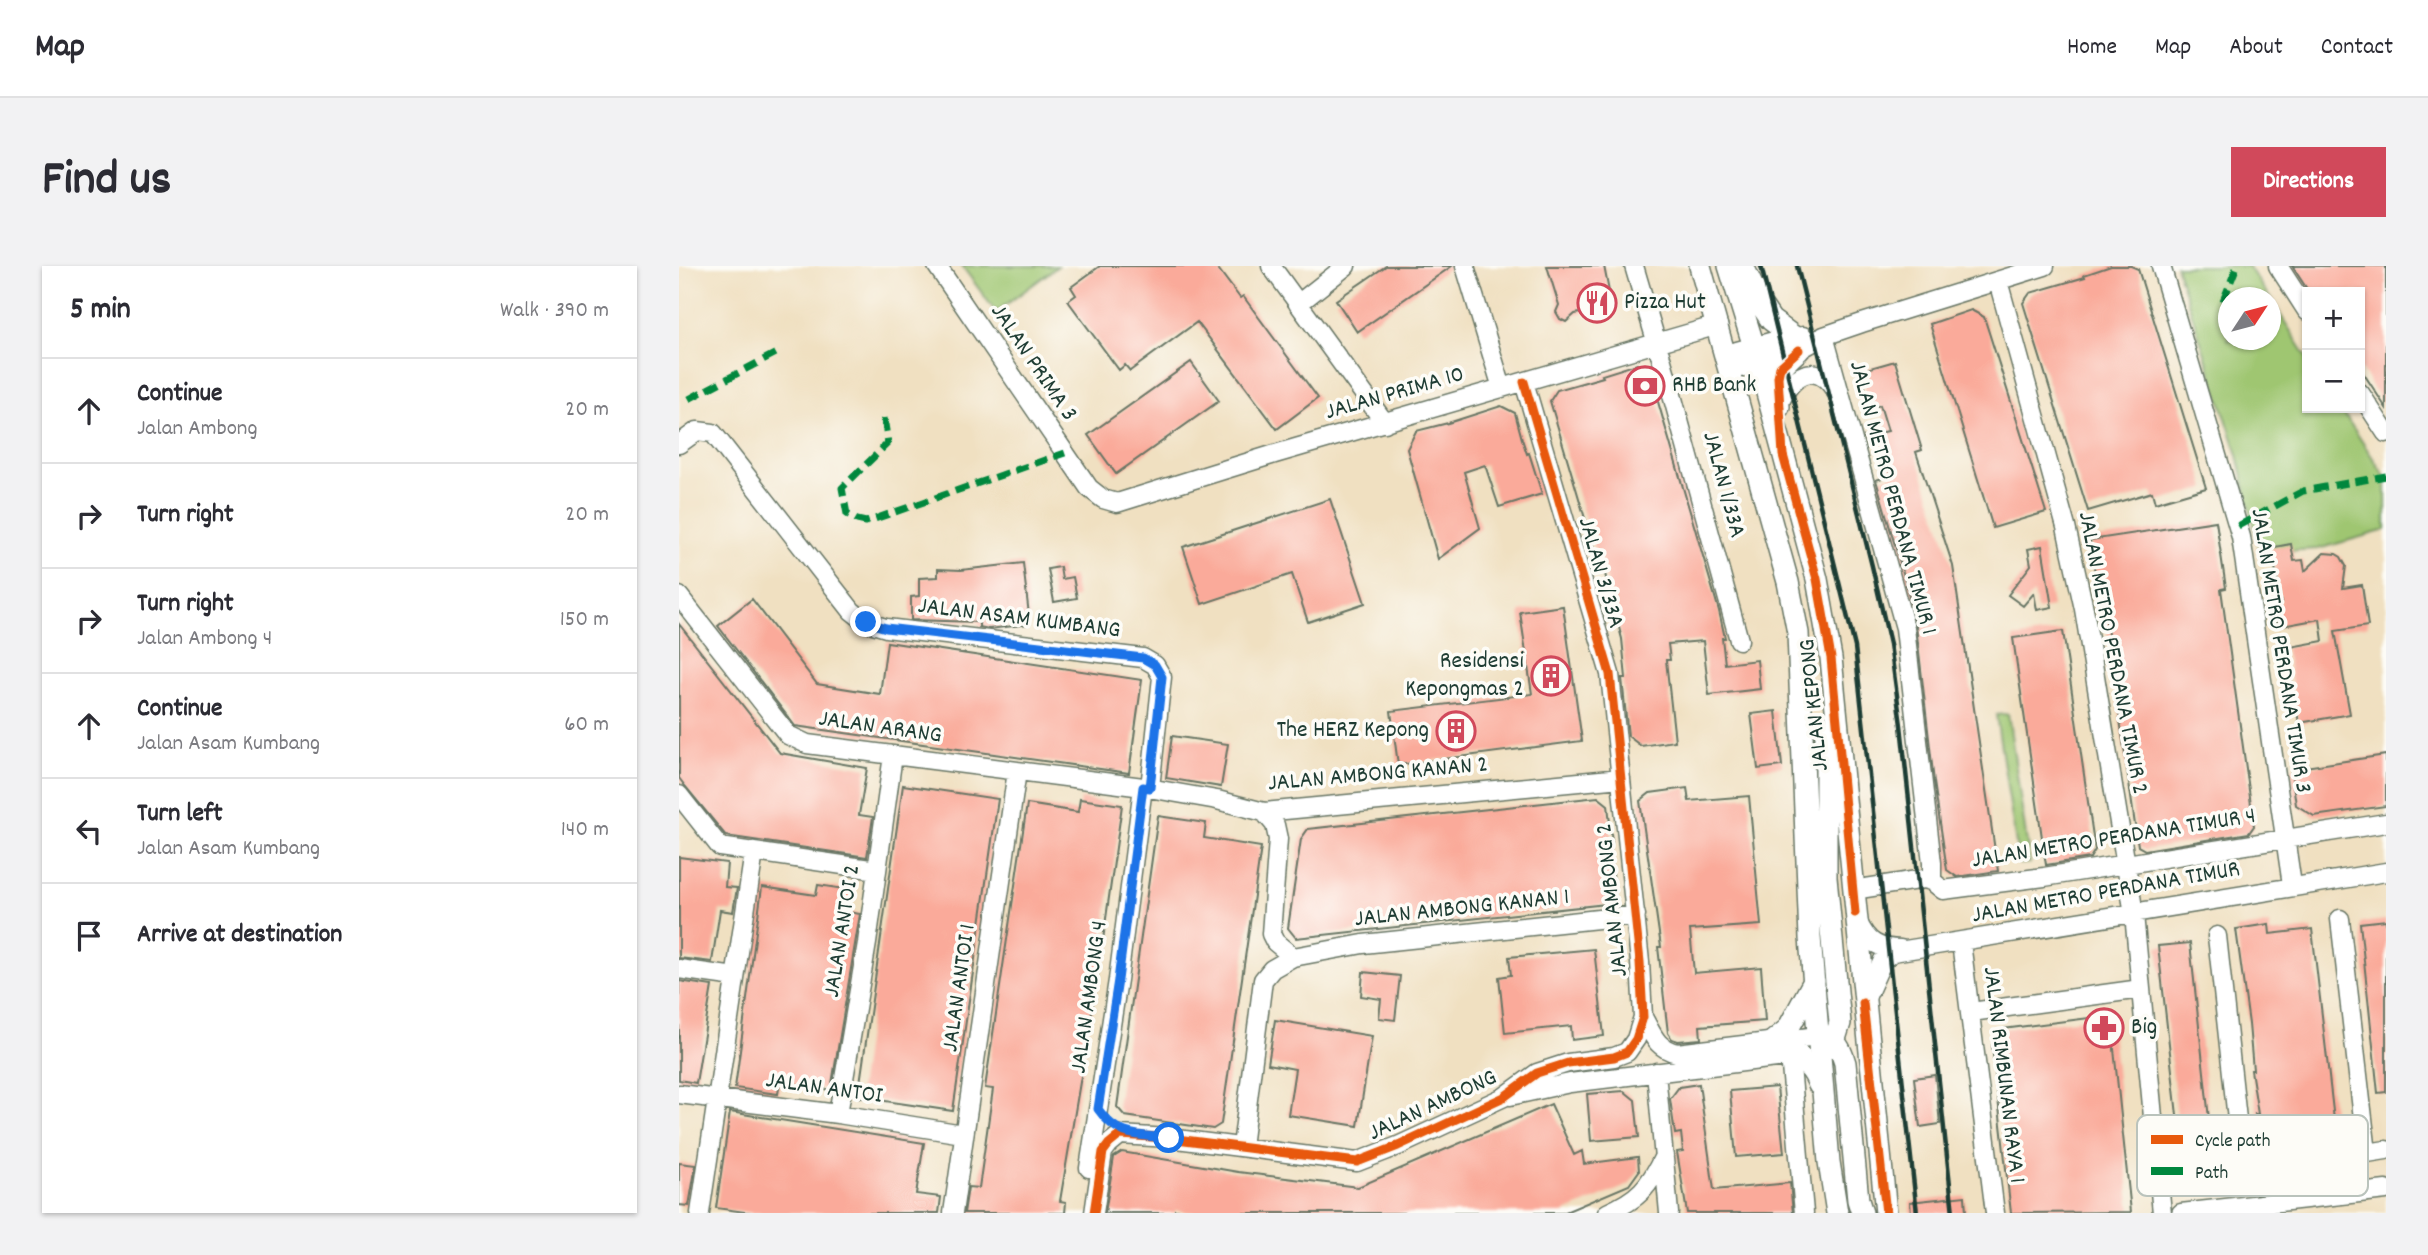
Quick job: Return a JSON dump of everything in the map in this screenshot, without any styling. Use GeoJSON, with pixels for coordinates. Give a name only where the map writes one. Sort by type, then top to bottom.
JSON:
{"type":"FeatureCollection","features":[{"type":"Feature","properties":{"kind":"main road","name":"JALAN KEPONG"},"geometry":{"type":"LineString","coordinates":[[1700,266],[1788,582],[1798,633],[1809,917],[1814,981],[1824,1044],[1829,1162],[1837,1213]]}},
{"type":"Feature","properties":{"kind":"main road","name":"JALAN KEPONG"},"geometry":{"type":"LineString","coordinates":[[1729,266],[1756,354],[1817,579],[1831,658],[1863,1003],[1886,1213]]}},
{"type":"Feature","properties":{"kind":"main road"},"geometry":{"type":"LineString","coordinates":[[1744,266],[1761,305],[1771,320],[1796,343],[1780,367],[1778,376],[1783,455]]}},
{"type":"Feature","properties":{"kind":"main road"},"geometry":{"type":"LineString","coordinates":[[1831,658],[1826,723],[1824,834],[1840,1023],[1824,1044],[1840,1048],[1845,1063],[1858,1200],[1862,1213]]}},
{"type":"Feature","properties":{"kind":"main road"},"geometry":{"type":"LineString","coordinates":[[1772,1042],[1788,1029],[1814,981]]}},
{"type":"Feature","properties":{"kind":"main road"},"geometry":{"type":"LineString","coordinates":[[1790,1055],[1814,1070],[1825,1101]]}},
{"type":"Feature","properties":{"kind":"street","name":"JALAN PRIMA 3"},"geometry":{"type":"LineString","coordinates":[[937,266],[1089,488]]}},
{"type":"Feature","properties":{"kind":"street"},"geometry":{"type":"LineString","coordinates":[[1271,266],[1385,423]]}},
{"type":"Feature","properties":{"kind":"street"},"geometry":{"type":"LineString","coordinates":[[1298,303],[1346,266]]}},
{"type":"Feature","properties":{"kind":"street"},"geometry":{"type":"LineString","coordinates":[[1465,266],[1502,388]]}},
{"type":"Feature","properties":{"kind":"street","name":"JALAN 1/33A"},"geometry":{"type":"LineString","coordinates":[[1633,266],[1658,344],[1739,640]]}},
{"type":"Feature","properties":{"kind":"street"},"geometry":{"type":"LineString","coordinates":[[1728,363],[1824,336],[2045,266]]}},
{"type":"Feature","properties":{"kind":"street","name":"JALAN METRO PERDANA TIMUR 3"},"geometry":{"type":"LineString","coordinates":[[2161,266],[2241,537],[2292,886]]}},
{"type":"Feature","properties":{"kind":"street"},"geometry":{"type":"LineString","coordinates":[[2279,266],[2302,303]]}},
{"type":"Feature","properties":{"kind":"street","name":"JALAN METRO PERDANA TIMUR 2"},"geometry":{"type":"LineString","coordinates":[[1998,281],[2069,538],[2084,609],[2134,914],[2153,1115]]}},
{"type":"Feature","properties":{"kind":"street","name":"JALAN PRIMA 10"},"geometry":{"type":"LineString","coordinates":[[1089,488],[1103,499],[1117,503],[1275,454],[1718,326]]}},
{"type":"Feature","properties":{"kind":"street","name":"JALAN METRO PERDANA TIMUR 1"},"geometry":{"type":"LineString","coordinates":[[1824,336],[1905,628],[1933,863],[1932,881]]}},
{"type":"Feature","properties":{"kind":"street"},"geometry":{"type":"LineString","coordinates":[[1779,404],[1794,380],[1815,373],[1828,378],[1840,398]]}},
{"type":"Feature","properties":{"kind":"street","name":"JALAN 3/33A"},"geometry":{"type":"LineString","coordinates":[[1524,382],[1610,674],[1621,778]]}},
{"type":"Feature","properties":{"kind":"street"},"geometry":{"type":"LineString","coordinates":[[2365,401],[2386,433]]}},
{"type":"Feature","properties":{"kind":"street","name":"JALAN ASAM KUMBANG"},"geometry":{"type":"LineString","coordinates":[[679,444],[697,431],[713,433],[852,611],[866,622],[886,628],[1143,658],[1155,665],[1162,677],[1146,788]]}},
{"type":"Feature","properties":{"kind":"street","name":"JALAN ARANG"},"geometry":{"type":"LineString","coordinates":[[679,596],[788,735],[807,744],[1146,788]]}},
{"type":"Feature","properties":{"kind":"street","name":"JALAN ANTOI 2"},"geometry":{"type":"LineString","coordinates":[[838,1114],[867,943],[893,755]]}},
{"type":"Feature","properties":{"kind":"street","name":"JALAN ANTOI 1"},"geometry":{"type":"LineString","coordinates":[[953,1213],[1017,771]]}},
{"type":"Feature","properties":{"kind":"street","name":"JALAN AMBONG KANAN 2"},"geometry":{"type":"LineString","coordinates":[[1146,788],[1217,800],[1264,812],[1621,778]]}},
{"type":"Feature","properties":{"kind":"street","name":"JALAN AMBONG 2"},"geometry":{"type":"LineString","coordinates":[[1621,778],[1636,915],[1643,1017]]}},
{"type":"Feature","properties":{"kind":"street","name":"JALAN AMBONG 4"},"geometry":{"type":"LineString","coordinates":[[1082,1213],[1146,788]]}},
{"type":"Feature","properties":{"kind":"street"},"geometry":{"type":"LineString","coordinates":[[681,800],[720,847],[877,870]]}},
{"type":"Feature","properties":{"kind":"street"},"geometry":{"type":"LineString","coordinates":[[1242,1147],[1263,980],[1272,970],[1293,957],[1275,943],[1271,934],[1278,839],[1275,825],[1264,812]]}},
{"type":"Feature","properties":{"kind":"street","name":"JALAN METRO PERDANA TIMUR 4"},"geometry":{"type":"LineString","coordinates":[[1853,890],[1924,879],[1932,881],[1943,890],[2045,877],[2284,837],[2386,823]]}},
{"type":"Feature","properties":{"kind":"street"},"geometry":{"type":"LineString","coordinates":[[700,1213],[754,852]]}},
{"type":"Feature","properties":{"kind":"street","name":"JALAN METRO PERDANA TIMUR"},"geometry":{"type":"LineString","coordinates":[[1863,1003],[1883,960],[1893,951],[2386,872]]}},
{"type":"Feature","properties":{"kind":"street"},"geometry":{"type":"LineString","coordinates":[[1855,913],[1865,936],[1873,943],[1887,949],[1908,949]]}},
{"type":"Feature","properties":{"kind":"street","name":"JALAN AMBONG KANAN 1"},"geometry":{"type":"LineString","coordinates":[[1293,957],[1363,944],[1636,915]]}},
{"type":"Feature","properties":{"kind":"street"},"geometry":{"type":"LineString","coordinates":[[2340,919],[2363,1115]]}},
{"type":"Feature","properties":{"kind":"street"},"geometry":{"type":"LineString","coordinates":[[2217,936],[2237,1115]]}},
{"type":"Feature","properties":{"kind":"street","name":"JALAN RIMBUNAN RAYA 1"},"geometry":{"type":"LineString","coordinates":[[1961,942],[1995,1213]]}},
{"type":"Feature","properties":{"kind":"street"},"geometry":{"type":"LineString","coordinates":[[679,969],[735,977]]}},
{"type":"Feature","properties":{"kind":"street"},"geometry":{"type":"LineString","coordinates":[[1971,1012],[2141,989]]}},
{"type":"Feature","properties":{"kind":"street"},"geometry":{"type":"LineString","coordinates":[[1643,1017],[1657,1043],[1665,1051],[1677,1054],[1772,1042],[1824,1044]]}},
{"type":"Feature","properties":{"kind":"street","name":"JALAN AMBONG"},"geometry":{"type":"LineString","coordinates":[[1126,1134],[1357,1162],[1504,1097],[1537,1073],[1568,1063],[1614,1057],[1627,1052],[1636,1039],[1643,1017]]}},
{"type":"Feature","properties":{"kind":"street","name":"JALAN AMBONG"},"geometry":{"type":"LineString","coordinates":[[1504,1097],[1570,1083],[1790,1055],[1824,1044]]}},
{"type":"Feature","properties":{"kind":"street"},"geometry":{"type":"LineString","coordinates":[[1790,1055],[1804,1213]]}},
{"type":"Feature","properties":{"kind":"street"},"geometry":{"type":"LineString","coordinates":[[1656,1072],[1669,1213]]}},
{"type":"Feature","properties":{"kind":"street","name":"JALAN ANTOI"},"geometry":{"type":"LineString","coordinates":[[679,1094],[838,1114],[963,1134]]}},
{"type":"Feature","properties":{"kind":"street"},"geometry":{"type":"LineString","coordinates":[[1098,1109],[1106,1121],[1126,1134]]}},
{"type":"Feature","properties":{"kind":"street"},"geometry":{"type":"LineString","coordinates":[[1094,1213],[1101,1159],[1109,1144],[1120,1135],[1126,1134]]}},
{"type":"Feature","properties":{"kind":"street"},"geometry":{"type":"LineString","coordinates":[[2368,1153],[2386,1150]]}},
{"type":"Feature","properties":{"kind":"street"},"geometry":{"type":"LineString","coordinates":[[1629,1204],[1643,1192],[1654,1177],[1664,1156]]}},
{"type":"Feature","properties":{"kind":"street"},"geometry":{"type":"LineString","coordinates":[[2368,1192],[2386,1190]]}},
{"type":"Feature","properties":{"kind":"street"},"geometry":{"type":"LineString","coordinates":[[2181,1213],[2333,1196]]}},
{"type":"Feature","properties":{"kind":"street"},"geometry":{"type":"LineString","coordinates":[[1607,1213],[1629,1204],[1643,1203],[1658,1206],[1669,1213]]}},
{"type":"Feature","properties":{"kind":"green space"},"geometry":{"type":"Polygon","coordinates":[[[962,266],[1058,266],[996,312],[962,266]]]}},
{"type":"Feature","properties":{"kind":"green space"},"geometry":{"type":"Polygon","coordinates":[[[2176,266],[2248,266],[2262,287],[2218,287],[2218,350],[2281,350],[2281,316],[2302,349],[2302,413],[2343,413],[2386,478],[2386,530],[2318,549],[2260,552],[2238,455],[2176,266]]]}},
{"type":"Feature","properties":{"kind":"green space"},"geometry":{"type":"Polygon","coordinates":[[[2008,714],[2030,863],[2019,864],[1996,715],[2008,714]]]}},
{"type":"Feature","properties":{"kind":"building"},"geometry":{"type":"Polygon","coordinates":[[[1100,266],[1216,266],[1240,298],[1243,296],[1318,398],[1277,429],[1197,322],[1130,371],[1125,365],[1119,370],[1068,301],[1076,295],[1071,287],[1100,266]]]}},
{"type":"Feature","properties":{"kind":"building"},"geometry":{"type":"Polygon","coordinates":[[[1386,266],[1452,266],[1357,332],[1336,300],[1386,266]]]}},
{"type":"Feature","properties":{"kind":"building"},"geometry":{"type":"Polygon","coordinates":[[[1547,266],[1604,266],[1612,307],[1575,314],[1566,322],[1560,319],[1556,312],[1559,305],[1547,266]]]}},
{"type":"Feature","properties":{"kind":"building"},"geometry":{"type":"Polygon","coordinates":[[[2111,266],[2131,266],[2138,269],[2206,488],[2155,503],[2152,492],[2088,511],[2023,303],[2030,293],[2085,277],[2084,275],[2111,266]]]}},
{"type":"Feature","properties":{"kind":"building"},"geometry":{"type":"Polygon","coordinates":[[[2292,266],[2386,266],[2386,408],[2365,376],[2365,287],[2306,287],[2292,266]]]}},
{"type":"Feature","properties":{"kind":"building"},"geometry":{"type":"Polygon","coordinates":[[[1971,310],[1984,317],[2046,512],[1993,528],[1930,324],[1971,310]]]}},
{"type":"Feature","properties":{"kind":"building"},"geometry":{"type":"Polygon","coordinates":[[[1895,361],[1922,450],[1916,452],[1953,566],[1998,871],[1957,877],[1947,870],[1916,626],[1876,480],[1892,475],[1879,433],[1888,431],[1880,405],[1871,408],[1860,371],[1895,361]]]}},
{"type":"Feature","properties":{"kind":"building"},"geometry":{"type":"Polygon","coordinates":[[[1191,362],[1219,401],[1116,474],[1088,435],[1191,362]]]}},
{"type":"Feature","properties":{"kind":"building"},"geometry":{"type":"Polygon","coordinates":[[[1637,364],[1649,371],[1719,611],[1725,638],[1722,638],[1725,664],[1757,660],[1760,689],[1709,695],[1703,641],[1668,644],[1670,660],[1666,660],[1675,741],[1641,746],[1628,736],[1622,678],[1626,678],[1622,639],[1599,551],[1595,552],[1550,401],[1557,390],[1637,364]]]}},
{"type":"Feature","properties":{"kind":"building"},"geometry":{"type":"Polygon","coordinates":[[[1501,406],[1515,413],[1542,494],[1499,507],[1485,465],[1464,472],[1480,528],[1438,559],[1407,449],[1416,431],[1501,406]]]}},
{"type":"Feature","properties":{"kind":"building"},"geometry":{"type":"Polygon","coordinates":[[[1330,499],[1365,603],[1308,622],[1292,574],[1202,604],[1183,547],[1330,499]]]}},
{"type":"Feature","properties":{"kind":"building"},"geometry":{"type":"Polygon","coordinates":[[[2216,521],[2226,588],[2221,589],[2254,826],[2249,833],[2145,850],[2138,846],[2104,607],[2100,607],[2090,540],[2216,521]]]}},
{"type":"Feature","properties":{"kind":"building"},"geometry":{"type":"Polygon","coordinates":[[[2291,544],[2294,561],[2303,560],[2305,571],[2324,553],[2336,554],[2346,566],[2343,588],[2362,585],[2368,626],[2335,631],[2350,714],[2299,723],[2285,648],[2323,641],[2320,619],[2277,627],[2273,604],[2281,603],[2274,561],[2272,562],[2269,548],[2291,544]]]}},
{"type":"Feature","properties":{"kind":"building"},"geometry":{"type":"Polygon","coordinates":[[[2042,546],[2052,607],[2037,610],[2034,593],[2023,606],[2008,595],[2031,565],[2028,549],[2042,546]]]}},
{"type":"Feature","properties":{"kind":"building"},"geometry":{"type":"Polygon","coordinates":[[[1023,563],[1030,624],[989,629],[979,627],[979,622],[911,620],[911,597],[919,596],[919,578],[938,577],[938,569],[961,570],[1023,563]]]}},
{"type":"Feature","properties":{"kind":"building"},"geometry":{"type":"Polygon","coordinates":[[[1060,567],[1062,579],[1073,577],[1077,598],[1054,602],[1048,569],[1060,567]]]}},
{"type":"Feature","properties":{"kind":"building"},"geometry":{"type":"Polygon","coordinates":[[[752,599],[817,684],[880,694],[887,642],[1142,680],[1129,773],[795,726],[718,626],[752,599]]]}},
{"type":"Feature","properties":{"kind":"building"},"geometry":{"type":"Polygon","coordinates":[[[1563,606],[1582,741],[1398,765],[1391,711],[1532,694],[1520,612],[1563,606]]]}},
{"type":"Feature","properties":{"kind":"building"},"geometry":{"type":"Polygon","coordinates":[[[679,624],[780,753],[867,768],[859,815],[873,817],[867,857],[726,836],[685,786],[679,778],[679,624]]]}},
{"type":"Feature","properties":{"kind":"building"},"geometry":{"type":"Polygon","coordinates":[[[2063,631],[2095,850],[2090,858],[2046,865],[2013,638],[2063,631]]]}},
{"type":"Feature","properties":{"kind":"building"},"geometry":{"type":"Polygon","coordinates":[[[1776,711],[1782,766],[1758,769],[1751,714],[1776,711]]]}},
{"type":"Feature","properties":{"kind":"building"},"geometry":{"type":"Polygon","coordinates":[[[1172,736],[1228,744],[1221,787],[1166,778],[1172,736]]]}},
{"type":"Feature","properties":{"kind":"building"},"geometry":{"type":"Polygon","coordinates":[[[2386,755],[2386,806],[2314,816],[2296,805],[2291,769],[2386,755]]]}},
{"type":"Feature","properties":{"kind":"building"},"geometry":{"type":"Polygon","coordinates":[[[903,785],[998,799],[953,1111],[858,1097],[903,785]]]}},
{"type":"Feature","properties":{"kind":"building"},"geometry":{"type":"Polygon","coordinates":[[[1687,788],[1689,801],[1749,796],[1761,925],[1690,930],[1694,973],[1761,967],[1765,1021],[1700,1026],[1701,1039],[1678,1041],[1672,1039],[1668,1033],[1658,947],[1661,947],[1640,801],[1650,793],[1687,788]]]}},
{"type":"Feature","properties":{"kind":"building"},"geometry":{"type":"Polygon","coordinates":[[[1598,797],[1608,805],[1612,843],[1615,894],[1606,904],[1296,938],[1288,928],[1301,839],[1308,829],[1598,797]]]}},
{"type":"Feature","properties":{"kind":"building"},"geometry":{"type":"Polygon","coordinates":[[[1080,799],[1122,805],[1098,975],[1060,1201],[1066,1202],[1065,1213],[964,1213],[968,1187],[979,1188],[993,1089],[985,1088],[1027,804],[1078,812],[1080,799]]]}},
{"type":"Feature","properties":{"kind":"building"},"geometry":{"type":"Polygon","coordinates":[[[1158,816],[1206,823],[1204,838],[1261,847],[1221,1124],[1213,1129],[1125,1116],[1117,1107],[1158,816]]]}},
{"type":"Feature","properties":{"kind":"building"},"geometry":{"type":"Polygon","coordinates":[[[679,857],[727,863],[725,887],[737,888],[733,912],[720,910],[712,962],[679,958],[679,857]]]}},
{"type":"Feature","properties":{"kind":"building"},"geometry":{"type":"Polygon","coordinates":[[[818,885],[851,890],[848,912],[860,914],[831,1090],[780,1082],[778,1094],[735,1088],[762,887],[816,895],[818,885]]]}},
{"type":"Feature","properties":{"kind":"building"},"geometry":{"type":"Polygon","coordinates":[[[2386,920],[2386,1092],[2378,1093],[2360,923],[2386,920]]]}},
{"type":"Feature","properties":{"kind":"building"},"geometry":{"type":"Polygon","coordinates":[[[2269,924],[2270,934],[2312,929],[2333,1115],[2255,1115],[2258,1114],[2251,1070],[2249,1024],[2236,929],[2269,924]]]}},
{"type":"Feature","properties":{"kind":"building"},"geometry":{"type":"Polygon","coordinates":[[[2190,943],[2209,1115],[2177,1115],[2158,946],[2190,943]]]}},
{"type":"Feature","properties":{"kind":"building"},"geometry":{"type":"Polygon","coordinates":[[[1594,949],[1604,1036],[1572,1040],[1571,1026],[1505,1033],[1499,977],[1511,975],[1509,957],[1594,949]]]}},
{"type":"Feature","properties":{"kind":"building"},"geometry":{"type":"Polygon","coordinates":[[[1363,972],[1400,976],[1395,1020],[1379,1018],[1381,999],[1361,996],[1363,972]]]}},
{"type":"Feature","properties":{"kind":"building"},"geometry":{"type":"Polygon","coordinates":[[[679,981],[712,986],[696,1083],[679,1080],[679,981]]]}},
{"type":"Feature","properties":{"kind":"building"},"geometry":{"type":"Polygon","coordinates":[[[2097,1017],[2112,1030],[2131,1212],[2011,1213],[1992,1045],[2003,1029],[2097,1017]]]}},
{"type":"Feature","properties":{"kind":"building"},"geometry":{"type":"Polygon","coordinates":[[[1275,1020],[1372,1036],[1358,1126],[1288,1115],[1295,1069],[1268,1064],[1275,1020]]]}},
{"type":"Feature","properties":{"kind":"building"},"geometry":{"type":"Polygon","coordinates":[[[1935,1075],[1940,1124],[1920,1127],[1914,1078],[1935,1075]]]}},
{"type":"Feature","properties":{"kind":"building"},"geometry":{"type":"Polygon","coordinates":[[[1699,1084],[1714,1190],[1790,1183],[1793,1213],[1687,1213],[1677,1152],[1683,1151],[1681,1133],[1675,1134],[1670,1099],[1679,1087],[1699,1084]]]}},
{"type":"Feature","properties":{"kind":"building"},"geometry":{"type":"Polygon","coordinates":[[[1777,1087],[1784,1153],[1736,1157],[1730,1091],[1777,1087]]]}},
{"type":"Feature","properties":{"kind":"building"},"geometry":{"type":"Polygon","coordinates":[[[1624,1091],[1635,1100],[1639,1137],[1591,1141],[1587,1094],[1624,1091]]]}},
{"type":"Feature","properties":{"kind":"building"},"geometry":{"type":"Polygon","coordinates":[[[1551,1104],[1574,1155],[1582,1151],[1584,1164],[1638,1157],[1639,1171],[1629,1185],[1563,1213],[1194,1213],[1175,1210],[1175,1213],[1105,1213],[1114,1157],[1122,1152],[1238,1172],[1358,1187],[1551,1104]]]}},
{"type":"Feature","properties":{"kind":"building"},"geometry":{"type":"Polygon","coordinates":[[[730,1112],[924,1143],[916,1194],[941,1197],[939,1213],[752,1213],[716,1208],[730,1112]]]}},
{"type":"Feature","properties":{"kind":"building"},"geometry":{"type":"Polygon","coordinates":[[[679,1163],[696,1165],[689,1206],[679,1205],[679,1163]]]}},
{"type":"Feature","properties":{"kind":"building"},"geometry":{"type":"Polygon","coordinates":[[[1965,1196],[1966,1213],[1911,1213],[1910,1202],[1965,1196]]]}},
{"type":"Feature","properties":{"kind":"railway"},"geometry":{"type":"LineString","coordinates":[[1761,266],[1855,647],[1917,1213]]}},
{"type":"Feature","properties":{"kind":"railway"},"geometry":{"type":"LineString","coordinates":[[1797,266],[1890,644],[1953,1213]]}},
{"type":"Feature","properties":{"kind":"marked path"},"geometry":{"type":"LineString","coordinates":[[2229,287],[2237,266]]}},
{"type":"Feature","properties":{"kind":"marked path"},"geometry":{"type":"LineString","coordinates":[[689,399],[778,352]]}},
{"type":"Feature","properties":{"kind":"marked path"},"geometry":{"type":"LineString","coordinates":[[884,418],[888,443],[842,488],[847,514],[866,522],[1065,453]]}},
{"type":"Feature","properties":{"kind":"marked path"},"geometry":{"type":"LineString","coordinates":[[2238,526],[2303,491],[2386,476]]}},
{"type":"Feature","properties":{"kind":"cycle path"},"geometry":{"type":"LineString","coordinates":[[1799,350],[1780,367],[1778,377],[1783,455],[1817,579],[1831,658],[1855,913]]}},
{"type":"Feature","properties":{"kind":"cycle path"},"geometry":{"type":"LineString","coordinates":[[1094,1213],[1103,1152],[1120,1135],[1169,1138],[1357,1162],[1504,1097],[1537,1073],[1568,1063],[1614,1057],[1627,1052],[1636,1039],[1643,1017],[1640,962],[1610,674],[1524,382]]}},
{"type":"Feature","properties":{"kind":"cycle path"},"geometry":{"type":"LineString","coordinates":[[1863,1003],[1886,1213]]}},
{"type":"Feature","properties":{"kind":"place","name":"Pizza Hut"},"geometry":{"type":"Point","coordinates":[1597,303]}},
{"type":"Feature","properties":{"kind":"place","name":"RHB Bank"},"geometry":{"type":"Point","coordinates":[1645,386]}},
{"type":"Feature","properties":{"kind":"place","name":"Residensi Kepongmas 2"},"geometry":{"type":"Point","coordinates":[1551,676]}},
{"type":"Feature","properties":{"kind":"place","name":"The HERZ Kepong"},"geometry":{"type":"Point","coordinates":[1456,731]}},
{"type":"Feature","properties":{"kind":"place","name":"Big"},"geometry":{"type":"Point","coordinates":[2104,1028]}},
{"type":"Feature","properties":{"kind":"route"},"geometry":{"type":"LineString","coordinates":[[866,622],[886,628],[1143,658],[1155,665],[1162,677],[1150,788],[1143,787],[1098,1109],[1106,1121],[1126,1134],[1169,1138]]}}]}
